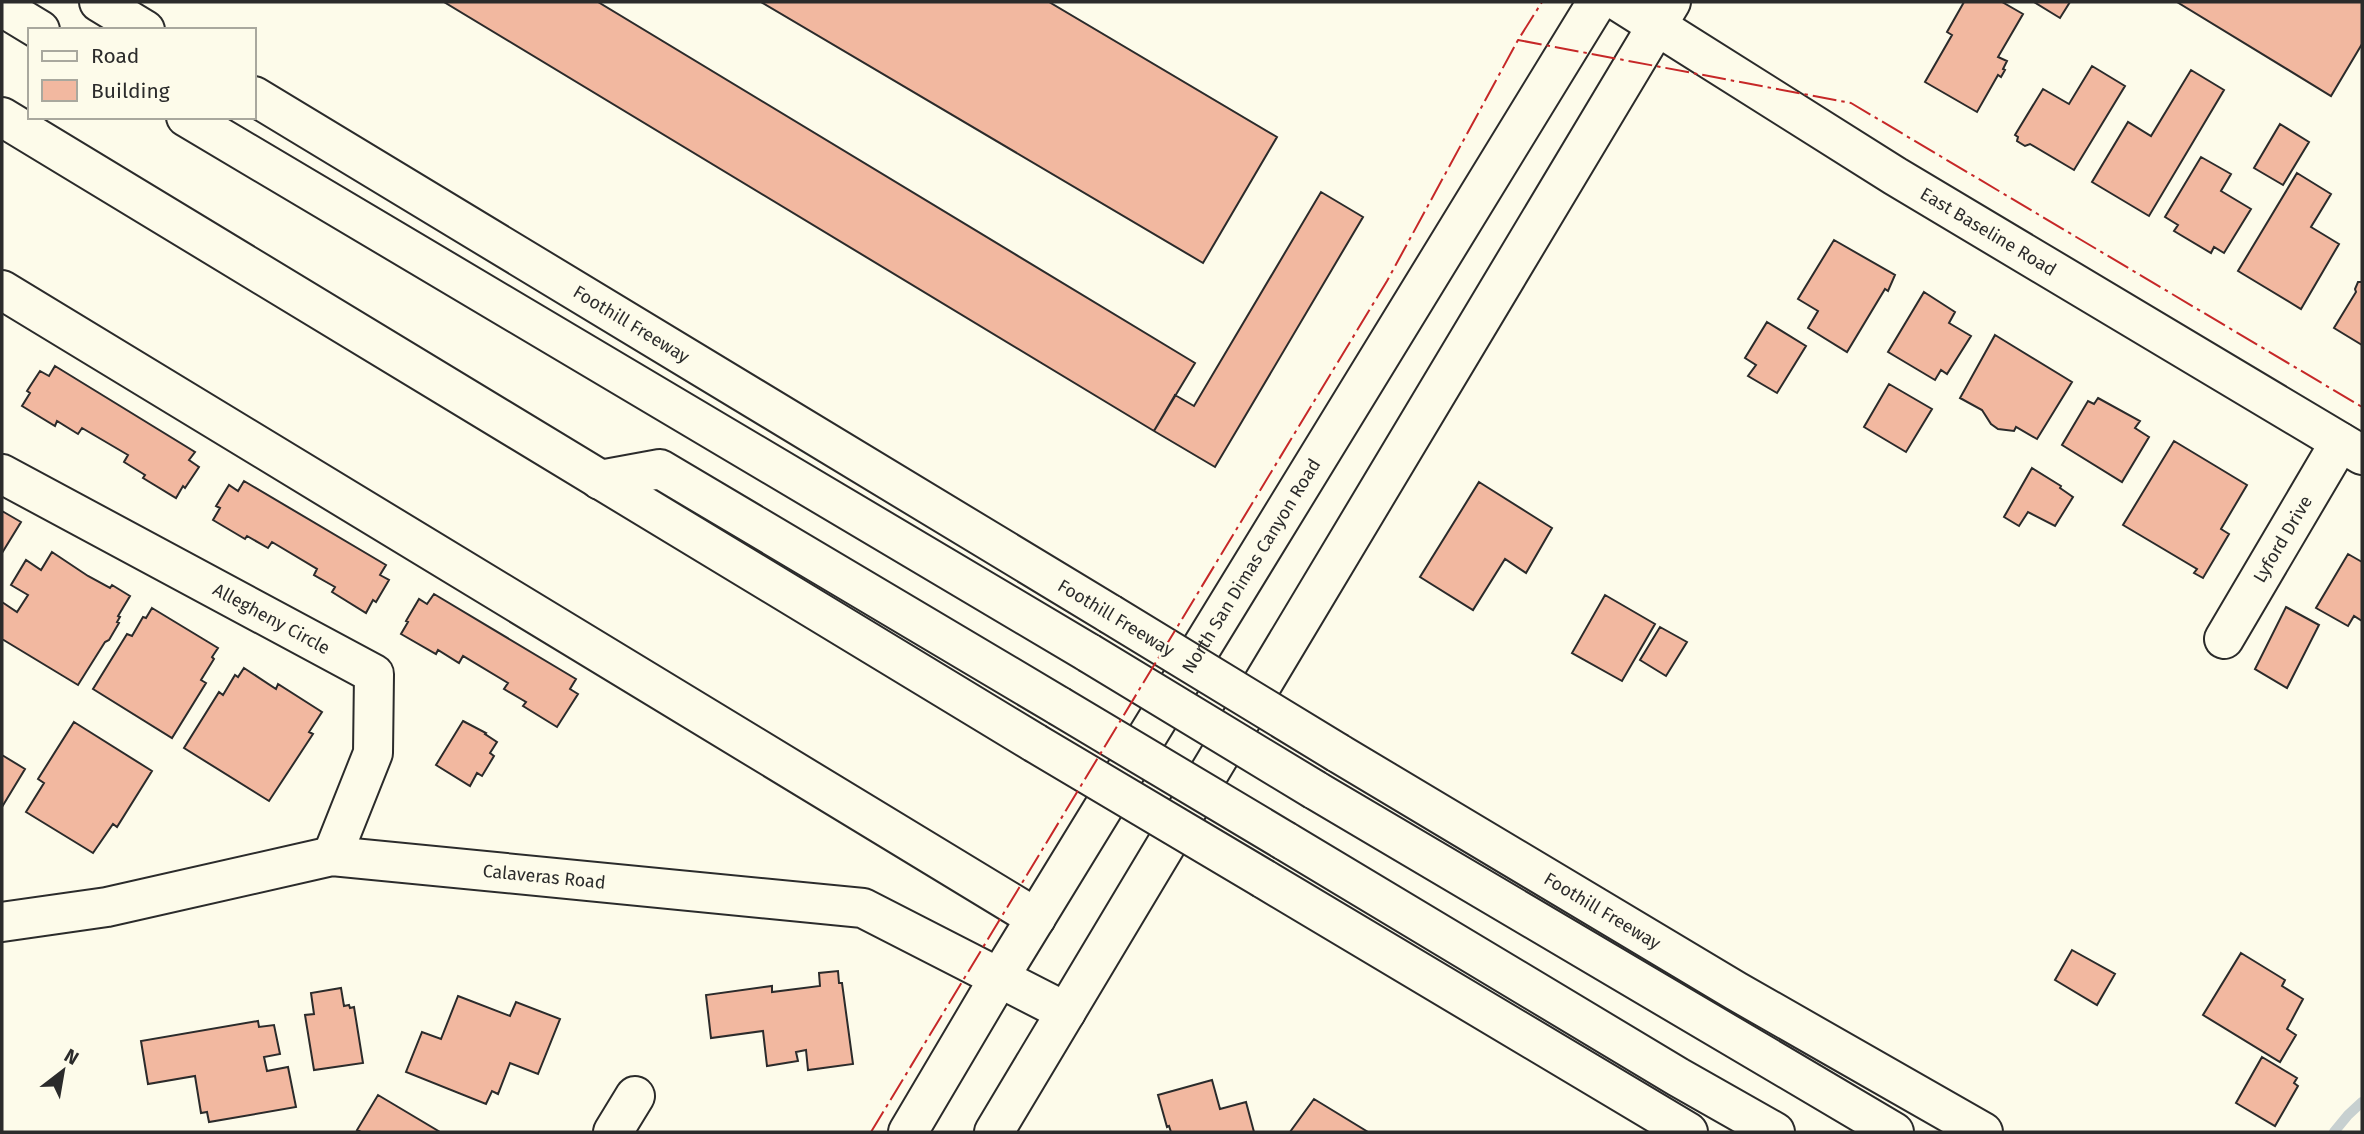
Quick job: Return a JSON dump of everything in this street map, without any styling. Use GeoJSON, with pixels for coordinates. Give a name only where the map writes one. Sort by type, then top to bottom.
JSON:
{"type":"FeatureCollection","features":[{"type":"Feature","properties":{"kind":"main road"},"geometry":{"type":"LineString","coordinates":[[99,2],[142,28]]}},
{"type":"Feature","properties":{"kind":"main road","name":"North San Dimas Canyon Road"},"geometry":{"type":"LineString","coordinates":[[908,1132],[999,978],[1597,2]]}},
{"type":"Feature","properties":{"kind":"main road","name":"East Baseline Road"},"geometry":{"type":"LineString","coordinates":[[1619,2],[1664,14],[1895,176],[2351,449]]}},
{"type":"Feature","properties":{"kind":"main road"},"geometry":{"type":"LineString","coordinates":[[2,7],[37,28]]}},
{"type":"Feature","properties":{"kind":"main road"},"geometry":{"type":"LineString","coordinates":[[994,1132],[1664,14]]}},
{"type":"Feature","properties":{"kind":"main road","name":"Foothill Freeway"},"geometry":{"type":"LineString","coordinates":[[256,97],[1338,753],[1736,991],[1983,1132]]}},
{"type":"Feature","properties":{"kind":"main road"},"geometry":{"type":"LineString","coordinates":[[2,117],[1035,743],[1688,1132]]}},
{"type":"Feature","properties":{"kind":"main road"},"geometry":{"type":"LineString","coordinates":[[189,119],[1894,1132]]}},
{"type":"Feature","properties":{"kind":"main road"},"geometry":{"type":"LineString","coordinates":[[2,290],[1036,918]]}},
{"type":"Feature","properties":{"kind":"main road","name":"Lyford Drive"},"geometry":{"type":"LineString","coordinates":[[2224,639],[2351,449]]}},
{"type":"Feature","properties":{"kind":"main road"},"geometry":{"type":"LineString","coordinates":[[600,480],[660,470],[1678,1077],[1775,1132]]}},
{"type":"Feature","properties":{"kind":"main road","name":"Allegheny Circle"},"geometry":{"type":"LineString","coordinates":[[2,474],[374,674],[373,753],[332,856]]}},
{"type":"Feature","properties":{"kind":"main road","name":"Calaveras Road"},"geometry":{"type":"LineString","coordinates":[[2,922],[107,907],[332,856],[863,908],[1066,1012]]}},
{"type":"Feature","properties":{"kind":"main road"},"geometry":{"type":"LineString","coordinates":[[613,1132],[635,1096]]}},
{"type":"Feature","properties":{"kind":"building"},"geometry":{"type":"Polygon","coordinates":[[[444,2],[598,2],[1195,363],[1154,431],[444,2]]]}},
{"type":"Feature","properties":{"kind":"building"},"geometry":{"type":"Polygon","coordinates":[[[761,2],[1049,2],[1277,137],[1203,263],[761,2]]]}},
{"type":"Feature","properties":{"kind":"building"},"geometry":{"type":"Polygon","coordinates":[[[1964,2],[2002,2],[2023,14],[1998,57],[2007,61],[2003,69],[2005,70],[2001,77],[1998,75],[1977,112],[1925,82],[1952,35],[1947,32],[1964,2]]]}},
{"type":"Feature","properties":{"kind":"building"},"geometry":{"type":"Polygon","coordinates":[[[2034,2],[2070,2],[2060,18],[2034,2]]]}},
{"type":"Feature","properties":{"kind":"building"},"geometry":{"type":"Polygon","coordinates":[[[2177,2],[2362,2],[2362,44],[2331,96],[2177,2]]]}},
{"type":"Feature","properties":{"kind":"building"},"geometry":{"type":"Polygon","coordinates":[[[2092,66],[2125,86],[2074,170],[2030,144],[2025,146],[2017,141],[2018,137],[2015,135],[2043,89],[2069,104],[2092,66]]]}},
{"type":"Feature","properties":{"kind":"building"},"geometry":{"type":"Polygon","coordinates":[[[2191,70],[2224,90],[2149,216],[2092,182],[2128,122],[2151,136],[2191,70]]]}},
{"type":"Feature","properties":{"kind":"building"},"geometry":{"type":"Polygon","coordinates":[[[2280,124],[2309,142],[2283,185],[2254,168],[2280,124]]]}},
{"type":"Feature","properties":{"kind":"building"},"geometry":{"type":"Polygon","coordinates":[[[2201,157],[2231,174],[2221,191],[2251,209],[2224,253],[2214,247],[2211,253],[2174,231],[2178,225],[2165,217],[2201,157]]]}},
{"type":"Feature","properties":{"kind":"building"},"geometry":{"type":"Polygon","coordinates":[[[2297,173],[2331,194],[2311,227],[2339,244],[2301,309],[2238,271],[2297,173]]]}},
{"type":"Feature","properties":{"kind":"building"},"geometry":{"type":"Polygon","coordinates":[[[1321,192],[1363,217],[1215,467],[1154,431],[1175,395],[1194,406],[1321,192]]]}},
{"type":"Feature","properties":{"kind":"building"},"geometry":{"type":"Polygon","coordinates":[[[1834,240],[1895,275],[1888,291],[1885,289],[1847,352],[1808,328],[1818,311],[1798,299],[1834,240]]]}},
{"type":"Feature","properties":{"kind":"building"},"geometry":{"type":"Polygon","coordinates":[[[2358,282],[2362,282],[2362,345],[2334,328],[2356,292],[2358,282]]]}},
{"type":"Feature","properties":{"kind":"building"},"geometry":{"type":"Polygon","coordinates":[[[1924,292],[1955,312],[1949,323],[1971,336],[1947,374],[1941,370],[1935,380],[1888,352],[1924,292]]]}},
{"type":"Feature","properties":{"kind":"building"},"geometry":{"type":"Polygon","coordinates":[[[1767,322],[1806,346],[1777,393],[1748,376],[1756,365],[1745,358],[1767,322]]]}},
{"type":"Feature","properties":{"kind":"building"},"geometry":{"type":"Polygon","coordinates":[[[1995,335],[2072,382],[2037,439],[2016,427],[2014,431],[1998,429],[1991,424],[1982,410],[1960,398],[1995,335]]]}},
{"type":"Feature","properties":{"kind":"building"},"geometry":{"type":"Polygon","coordinates":[[[55,366],[195,452],[189,460],[199,467],[176,498],[143,478],[145,475],[124,462],[128,455],[82,428],[78,434],[57,421],[55,426],[22,406],[30,393],[27,391],[40,371],[49,376],[55,366]]]}},
{"type":"Feature","properties":{"kind":"building"},"geometry":{"type":"Polygon","coordinates":[[[1889,384],[1932,409],[1906,452],[1864,427],[1889,384]]]}},
{"type":"Feature","properties":{"kind":"building"},"geometry":{"type":"Polygon","coordinates":[[[2098,398],[2140,421],[2135,428],[2149,437],[2122,482],[2062,445],[2088,401],[2094,404],[2098,398]]]}},
{"type":"Feature","properties":{"kind":"building"},"geometry":{"type":"Polygon","coordinates":[[[2174,441],[2247,485],[2221,529],[2229,534],[2203,578],[2194,573],[2197,569],[2123,525],[2174,441]]]}},
{"type":"Feature","properties":{"kind":"building"},"geometry":{"type":"Polygon","coordinates":[[[2032,468],[2073,497],[2055,526],[2028,512],[2019,526],[2004,517],[2032,468]]]}},
{"type":"Feature","properties":{"kind":"building"},"geometry":{"type":"Polygon","coordinates":[[[244,481],[386,565],[380,575],[389,580],[366,613],[332,592],[335,587],[314,575],[317,569],[272,542],[268,548],[247,536],[245,539],[213,520],[220,508],[216,506],[229,485],[238,491],[244,481]]]}},
{"type":"Feature","properties":{"kind":"building"},"geometry":{"type":"Polygon","coordinates":[[[1479,482],[1552,528],[1526,573],[1505,559],[1473,610],[1420,577],[1479,482]]]}},
{"type":"Feature","properties":{"kind":"building"},"geometry":{"type":"Polygon","coordinates":[[[2,511],[21,522],[2,553],[2,511]]]}},
{"type":"Feature","properties":{"kind":"building"},"geometry":{"type":"Polygon","coordinates":[[[52,552],[88,576],[110,588],[112,585],[130,596],[118,616],[119,623],[78,685],[2,639],[2,602],[17,612],[28,595],[11,585],[26,560],[41,570],[52,552]]]}},
{"type":"Feature","properties":{"kind":"building"},"geometry":{"type":"Polygon","coordinates":[[[2348,554],[2362,562],[2362,621],[2354,616],[2348,626],[2316,608],[2348,554]]]}},
{"type":"Feature","properties":{"kind":"building"},"geometry":{"type":"Polygon","coordinates":[[[434,594],[576,679],[570,689],[578,694],[557,727],[523,706],[526,702],[504,689],[508,683],[463,656],[459,663],[438,650],[436,654],[401,634],[419,599],[427,604],[434,594]]]}},
{"type":"Feature","properties":{"kind":"building"},"geometry":{"type":"Polygon","coordinates":[[[1605,595],[1655,624],[1622,681],[1572,653],[1605,595]]]}},
{"type":"Feature","properties":{"kind":"building"},"geometry":{"type":"Polygon","coordinates":[[[2286,607],[2319,625],[2287,688],[2255,669],[2286,607]]]}},
{"type":"Feature","properties":{"kind":"building"},"geometry":{"type":"Polygon","coordinates":[[[152,608],[218,648],[201,680],[206,683],[172,738],[93,689],[127,634],[132,636],[152,608]]]}},
{"type":"Feature","properties":{"kind":"building"},"geometry":{"type":"Polygon","coordinates":[[[1660,627],[1687,642],[1666,676],[1640,660],[1660,627]]]}},
{"type":"Feature","properties":{"kind":"building"},"geometry":{"type":"Polygon","coordinates":[[[244,668],[276,689],[278,684],[322,712],[309,732],[313,734],[269,801],[184,748],[219,692],[223,695],[235,675],[238,677],[244,668]]]}},
{"type":"Feature","properties":{"kind":"building"},"geometry":{"type":"Polygon","coordinates":[[[463,721],[497,742],[490,753],[494,756],[482,776],[477,773],[470,786],[436,765],[463,721]]]}},
{"type":"Feature","properties":{"kind":"building"},"geometry":{"type":"Polygon","coordinates":[[[74,722],[152,771],[117,827],[113,824],[93,853],[26,812],[44,783],[38,779],[74,722]]]}},
{"type":"Feature","properties":{"kind":"building"},"geometry":{"type":"Polygon","coordinates":[[[2,755],[25,769],[2,807],[2,755]]]}},
{"type":"Feature","properties":{"kind":"building"},"geometry":{"type":"Polygon","coordinates":[[[2072,950],[2115,974],[2097,1005],[2055,980],[2072,950]]]}},
{"type":"Feature","properties":{"kind":"building"},"geometry":{"type":"Polygon","coordinates":[[[2241,953],[2285,980],[2282,986],[2303,999],[2287,1029],[2296,1035],[2280,1062],[2203,1015],[2241,953]]]}},
{"type":"Feature","properties":{"kind":"building"},"geometry":{"type":"Polygon","coordinates":[[[838,971],[853,1064],[808,1070],[806,1050],[796,1052],[798,1061],[767,1066],[763,1031],[711,1038],[706,995],[772,986],[772,992],[820,986],[819,973],[838,971]]]}},
{"type":"Feature","properties":{"kind":"building"},"geometry":{"type":"Polygon","coordinates":[[[341,988],[344,1006],[354,1007],[363,1063],[314,1070],[305,1015],[314,1014],[311,993],[341,988]]]}},
{"type":"Feature","properties":{"kind":"building"},"geometry":{"type":"Polygon","coordinates":[[[458,996],[510,1016],[516,1002],[560,1019],[538,1074],[510,1063],[498,1094],[492,1091],[486,1104],[406,1072],[422,1032],[441,1039],[458,996]]]}},
{"type":"Feature","properties":{"kind":"building"},"geometry":{"type":"Polygon","coordinates":[[[258,1021],[259,1027],[274,1025],[280,1054],[264,1057],[267,1071],[288,1067],[296,1107],[209,1122],[207,1112],[201,1113],[195,1076],[148,1084],[141,1041],[258,1021]]]}},
{"type":"Feature","properties":{"kind":"building"},"geometry":{"type":"Polygon","coordinates":[[[2262,1057],[2297,1078],[2294,1083],[2298,1086],[2275,1126],[2236,1103],[2262,1057]]]}},
{"type":"Feature","properties":{"kind":"building"},"geometry":{"type":"Polygon","coordinates":[[[1212,1080],[1220,1109],[1246,1102],[1254,1132],[1171,1132],[1169,1126],[1167,1127],[1158,1095],[1212,1080]]]}},
{"type":"Feature","properties":{"kind":"building"},"geometry":{"type":"Polygon","coordinates":[[[378,1095],[440,1132],[357,1130],[378,1095]]]}},
{"type":"Feature","properties":{"kind":"building"},"geometry":{"type":"Polygon","coordinates":[[[1314,1099],[1368,1132],[1290,1132],[1314,1099]]]}},
{"type":"Feature","properties":{"kind":"waterway"},"geometry":{"type":"LineString","coordinates":[[2334,1132],[2362,1102]]}},
{"type":"Feature","properties":{"kind":"power"},"geometry":{"type":"LineString","coordinates":[[871,1132],[1387,281],[1518,40],[1542,2]]}},
{"type":"Feature","properties":{"kind":"power"},"geometry":{"type":"LineString","coordinates":[[1518,40],[1851,103],[2362,407]]}}]}
